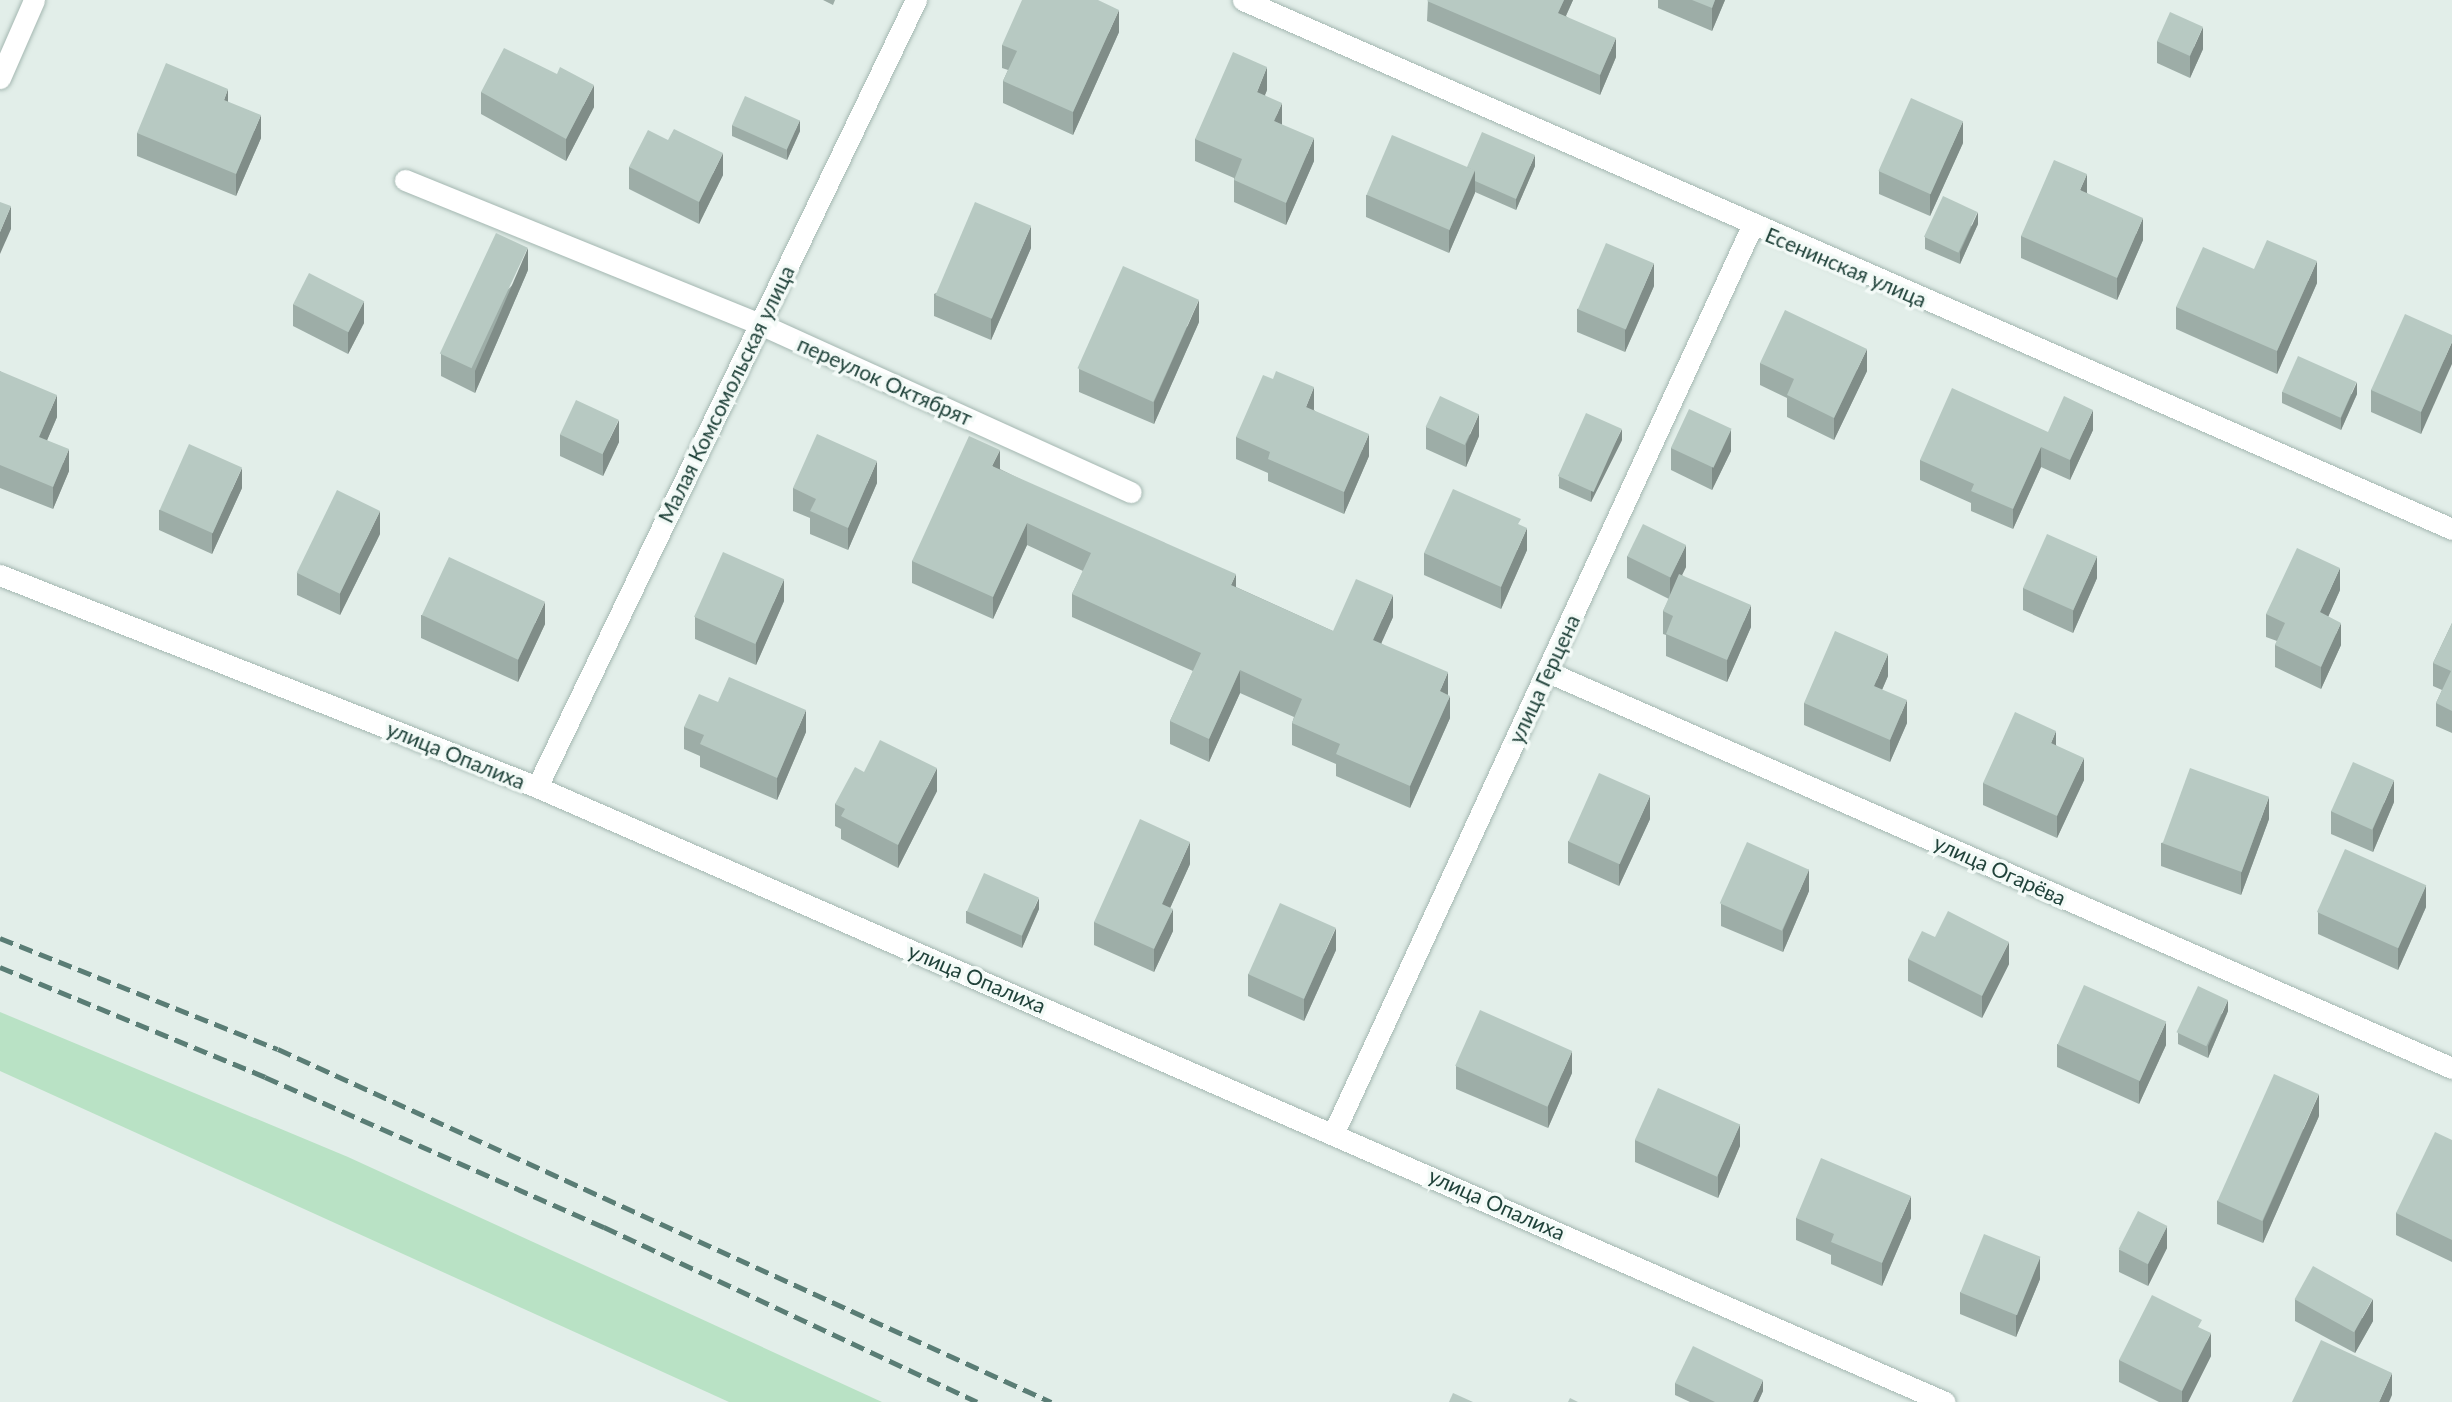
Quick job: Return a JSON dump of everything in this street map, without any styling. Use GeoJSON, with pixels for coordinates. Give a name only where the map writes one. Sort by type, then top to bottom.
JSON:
{"type":"FeatureCollection","features":[{"type":"Feature","properties":{"kind":"street"},"geometry":{"type":"LineString","coordinates":[[0,78],[34,0]]}},
{"type":"Feature","properties":{"kind":"street","name":"Малая Комсомольская улица"},"geometry":{"type":"LineString","coordinates":[[537,787],[916,0]]}},
{"type":"Feature","properties":{"kind":"street","name":"Есенинская улица"},"geometry":{"type":"LineString","coordinates":[[1243,0],[1752,226],[2452,529]]}},
{"type":"Feature","properties":{"kind":"street","name":"переулок Октябрят"},"geometry":{"type":"LineString","coordinates":[[405,180],[760,324],[1131,492]]}},
{"type":"Feature","properties":{"kind":"street","name":"улица Герцена"},"geometry":{"type":"LineString","coordinates":[[1334,1132],[1752,226]]}},
{"type":"Feature","properties":{"kind":"street","name":"улица Опалиха"},"geometry":{"type":"LineString","coordinates":[[0,575],[537,787],[1334,1132],[1945,1402]]}},
{"type":"Feature","properties":{"kind":"street","name":"улица Огарёва"},"geometry":{"type":"LineString","coordinates":[[1548,671],[2452,1068]]}},
{"type":"Feature","properties":{"kind":"green space"},"geometry":{"type":"Polygon","coordinates":[[[0,1012],[348,1157],[882,1402],[729,1402],[0,1071],[0,1012]]]}},
{"type":"Feature","properties":{"kind":"building"},"geometry":{"type":"Polygon","coordinates":[[[1022,0],[1098,0],[1119,10],[1073,112],[1003,81],[1017,51],[1002,45],[1022,0]]]}},
{"type":"Feature","properties":{"kind":"building"},"geometry":{"type":"Polygon","coordinates":[[[1428,0],[1564,0],[1558,13],[1616,38],[1600,75],[1428,0]]]}},
{"type":"Feature","properties":{"kind":"building"},"geometry":{"type":"Polygon","coordinates":[[[1692,0],[1715,0],[1712,8],[1692,0]]]}},
{"type":"Feature","properties":{"kind":"building"},"geometry":{"type":"Polygon","coordinates":[[[2170,12],[2203,27],[2190,56],[2157,41],[2170,12]]]}},
{"type":"Feature","properties":{"kind":"building"},"geometry":{"type":"Polygon","coordinates":[[[504,48],[557,74],[560,67],[594,85],[566,139],[481,92],[504,48]]]}},
{"type":"Feature","properties":{"kind":"building"},"geometry":{"type":"Polygon","coordinates":[[[1233,52],[1267,67],[1257,92],[1282,103],[1274,121],[1314,138],[1286,203],[1234,180],[1242,159],[1195,139],[1233,52]]]}},
{"type":"Feature","properties":{"kind":"building"},"geometry":{"type":"Polygon","coordinates":[[[166,63],[228,89],[224,100],[261,115],[236,174],[137,133],[166,63]]]}},
{"type":"Feature","properties":{"kind":"building"},"geometry":{"type":"Polygon","coordinates":[[[745,96],[800,120],[787,150],[732,125],[745,96]]]}},
{"type":"Feature","properties":{"kind":"building"},"geometry":{"type":"Polygon","coordinates":[[[1911,98],[1963,121],[1931,194],[1878,171],[1911,98]]]}},
{"type":"Feature","properties":{"kind":"building"},"geometry":{"type":"Polygon","coordinates":[[[674,129],[723,153],[699,202],[629,167],[648,130],[668,140],[674,129]]]}},
{"type":"Feature","properties":{"kind":"building"},"geometry":{"type":"Polygon","coordinates":[[[1482,132],[1535,155],[1516,199],[1475,181],[1475,171],[1467,167],[1482,132]]]}},
{"type":"Feature","properties":{"kind":"building"},"geometry":{"type":"Polygon","coordinates":[[[1392,135],[1475,170],[1449,230],[1367,195],[1392,135]]]}},
{"type":"Feature","properties":{"kind":"building"},"geometry":{"type":"Polygon","coordinates":[[[2054,160],[2087,174],[2080,190],[2143,218],[2117,278],[2021,236],[2054,160]]]}},
{"type":"Feature","properties":{"kind":"building"},"geometry":{"type":"Polygon","coordinates":[[[1943,196],[1977,212],[1958,253],[1924,237],[1943,196]]]}},
{"type":"Feature","properties":{"kind":"building"},"geometry":{"type":"Polygon","coordinates":[[[0,202],[11,206],[0,232],[0,202]]]}},
{"type":"Feature","properties":{"kind":"building"},"geometry":{"type":"Polygon","coordinates":[[[975,202],[1031,226],[992,319],[936,295],[975,202]]]}},
{"type":"Feature","properties":{"kind":"building"},"geometry":{"type":"Polygon","coordinates":[[[496,233],[528,248],[472,368],[440,354],[496,233]]]}},
{"type":"Feature","properties":{"kind":"building"},"geometry":{"type":"Polygon","coordinates":[[[2267,240],[2317,261],[2277,351],[2176,307],[2203,247],[2254,269],[2267,240]]]}},
{"type":"Feature","properties":{"kind":"building"},"geometry":{"type":"Polygon","coordinates":[[[1606,243],[1654,263],[1626,330],[1578,309],[1606,243]]]}},
{"type":"Feature","properties":{"kind":"building"},"geometry":{"type":"Polygon","coordinates":[[[1123,266],[1199,300],[1153,402],[1077,368],[1123,266]]]}},
{"type":"Feature","properties":{"kind":"building"},"geometry":{"type":"Polygon","coordinates":[[[309,273],[364,301],[348,332],[293,304],[309,273]]]}},
{"type":"Feature","properties":{"kind":"building"},"geometry":{"type":"Polygon","coordinates":[[[1785,310],[1867,349],[1834,418],[1787,395],[1794,379],[1760,363],[1785,310]]]}},
{"type":"Feature","properties":{"kind":"building"},"geometry":{"type":"Polygon","coordinates":[[[2405,314],[2452,335],[2452,342],[2421,412],[2371,390],[2405,314]]]}},
{"type":"Feature","properties":{"kind":"building"},"geometry":{"type":"Polygon","coordinates":[[[2298,356],[2356,382],[2341,418],[2282,392],[2298,356]]]}},
{"type":"Feature","properties":{"kind":"building"},"geometry":{"type":"Polygon","coordinates":[[[0,371],[57,395],[39,437],[69,449],[53,487],[0,465],[0,371]]]}},
{"type":"Feature","properties":{"kind":"building"},"geometry":{"type":"Polygon","coordinates":[[[1276,371],[1314,387],[1306,407],[1369,434],[1344,492],[1268,459],[1270,452],[1236,437],[1263,375],[1273,379],[1276,371]]]}},
{"type":"Feature","properties":{"kind":"building"},"geometry":{"type":"Polygon","coordinates":[[[1952,388],[2048,432],[2064,396],[2093,410],[2070,460],[2041,447],[2013,509],[1971,491],[1974,484],[1920,460],[1952,388]]]}},
{"type":"Feature","properties":{"kind":"building"},"geometry":{"type":"Polygon","coordinates":[[[1440,396],[1479,414],[1465,445],[1426,427],[1440,396]]]}},
{"type":"Feature","properties":{"kind":"building"},"geometry":{"type":"Polygon","coordinates":[[[576,400],[619,420],[603,454],[560,434],[576,400]]]}},
{"type":"Feature","properties":{"kind":"building"},"geometry":{"type":"Polygon","coordinates":[[[1689,409],[1732,429],[1713,468],[1671,448],[1689,409]]]}},
{"type":"Feature","properties":{"kind":"building"},"geometry":{"type":"Polygon","coordinates":[[[1586,413],[1622,429],[1594,492],[1558,476],[1586,413]]]}},
{"type":"Feature","properties":{"kind":"building"},"geometry":{"type":"Polygon","coordinates":[[[817,434],[877,461],[848,528],[810,511],[816,499],[793,488],[817,434]]]}},
{"type":"Feature","properties":{"kind":"building"},"geometry":{"type":"Polygon","coordinates":[[[969,436],[1000,450],[992,466],[1236,574],[1231,585],[1333,631],[1356,579],[1393,595],[1373,640],[1448,672],[1440,691],[1450,696],[1410,786],[1336,754],[1340,744],[1292,723],[1302,699],[1240,670],[1209,739],[1170,721],[1201,653],[1072,594],[1091,553],[1027,523],[993,597],[912,561],[969,436]]]}},
{"type":"Feature","properties":{"kind":"building"},"geometry":{"type":"Polygon","coordinates":[[[189,444],[242,468],[213,533],[160,510],[189,444]]]}},
{"type":"Feature","properties":{"kind":"building"},"geometry":{"type":"Polygon","coordinates":[[[1453,489],[1521,519],[1518,524],[1527,528],[1501,587],[1424,553],[1453,489]]]}},
{"type":"Feature","properties":{"kind":"building"},"geometry":{"type":"Polygon","coordinates":[[[337,490],[380,511],[340,594],[297,573],[337,490]]]}},
{"type":"Feature","properties":{"kind":"building"},"geometry":{"type":"Polygon","coordinates":[[[1643,524],[1686,545],[1670,577],[1627,556],[1643,524]]]}},
{"type":"Feature","properties":{"kind":"building"},"geometry":{"type":"Polygon","coordinates":[[[2047,534],[2097,556],[2073,610],[2023,588],[2047,534]]]}},
{"type":"Feature","properties":{"kind":"building"},"geometry":{"type":"Polygon","coordinates":[[[2297,548],[2340,568],[2320,612],[2341,623],[2321,667],[2275,645],[2285,623],[2266,614],[2297,548]]]}},
{"type":"Feature","properties":{"kind":"building"},"geometry":{"type":"Polygon","coordinates":[[[723,552],[784,579],[755,644],[694,617],[723,552]]]}},
{"type":"Feature","properties":{"kind":"building"},"geometry":{"type":"Polygon","coordinates":[[[449,557],[545,602],[518,660],[422,615],[449,557]]]}},
{"type":"Feature","properties":{"kind":"building"},"geometry":{"type":"Polygon","coordinates":[[[1679,574],[1751,605],[1727,660],[1666,634],[1673,616],[1663,611],[1679,574]]]}},
{"type":"Feature","properties":{"kind":"building"},"geometry":{"type":"Polygon","coordinates":[[[2452,623],[2452,711],[2436,703],[2451,671],[2433,663],[2452,623]]]}},
{"type":"Feature","properties":{"kind":"building"},"geometry":{"type":"Polygon","coordinates":[[[1835,631],[1888,654],[1874,686],[1907,700],[1890,740],[1804,703],[1835,631]]]}},
{"type":"Feature","properties":{"kind":"building"},"geometry":{"type":"Polygon","coordinates":[[[729,677],[806,710],[777,778],[700,744],[704,735],[684,727],[699,694],[718,702],[729,677]]]}},
{"type":"Feature","properties":{"kind":"building"},"geometry":{"type":"Polygon","coordinates":[[[2015,712],[2056,731],[2051,743],[2084,758],[2057,816],[1983,783],[2015,712]]]}},
{"type":"Feature","properties":{"kind":"building"},"geometry":{"type":"Polygon","coordinates":[[[880,740],[937,768],[898,845],[841,816],[845,809],[835,804],[855,767],[864,772],[880,740]]]}},
{"type":"Feature","properties":{"kind":"building"},"geometry":{"type":"Polygon","coordinates":[[[2353,762],[2394,780],[2372,830],[2331,811],[2353,762]]]}},
{"type":"Feature","properties":{"kind":"building"},"geometry":{"type":"Polygon","coordinates":[[[2190,768],[2269,797],[2242,872],[2163,843],[2190,768]]]}},
{"type":"Feature","properties":{"kind":"building"},"geometry":{"type":"Polygon","coordinates":[[[1599,773],[1650,796],[1620,864],[1568,842],[1599,773]]]}},
{"type":"Feature","properties":{"kind":"building"},"geometry":{"type":"Polygon","coordinates":[[[1140,819],[1190,842],[1162,904],[1173,909],[1154,949],[1094,922],[1140,819]]]}},
{"type":"Feature","properties":{"kind":"building"},"geometry":{"type":"Polygon","coordinates":[[[1747,842],[1809,870],[1782,931],[1720,903],[1747,842]]]}},
{"type":"Feature","properties":{"kind":"building"},"geometry":{"type":"Polygon","coordinates":[[[2345,849],[2426,885],[2398,948],[2317,912],[2345,849]]]}},
{"type":"Feature","properties":{"kind":"building"},"geometry":{"type":"Polygon","coordinates":[[[984,873],[1039,897],[1022,936],[967,911],[984,873]]]}},
{"type":"Feature","properties":{"kind":"building"},"geometry":{"type":"Polygon","coordinates":[[[1280,903],[1336,928],[1304,999],[1248,974],[1280,903]]]}},
{"type":"Feature","properties":{"kind":"building"},"geometry":{"type":"Polygon","coordinates":[[[1948,911],[2009,942],[1982,996],[1908,959],[1922,931],[1935,937],[1948,911]]]}},
{"type":"Feature","properties":{"kind":"building"},"geometry":{"type":"Polygon","coordinates":[[[2084,985],[2166,1022],[2140,1081],[2058,1044],[2084,985]]]}},
{"type":"Feature","properties":{"kind":"building"},"geometry":{"type":"Polygon","coordinates":[[[2198,986],[2228,1000],[2206,1046],[2176,1032],[2198,986]]]}},
{"type":"Feature","properties":{"kind":"building"},"geometry":{"type":"Polygon","coordinates":[[[1480,1010],[1572,1051],[1547,1107],[1455,1066],[1480,1010]]]}},
{"type":"Feature","properties":{"kind":"building"},"geometry":{"type":"Polygon","coordinates":[[[2274,1074],[2319,1094],[2262,1221],[2217,1201],[2274,1074]]]}},
{"type":"Feature","properties":{"kind":"building"},"geometry":{"type":"Polygon","coordinates":[[[1658,1088],[1740,1125],[1717,1177],[1635,1140],[1658,1088]]]}},
{"type":"Feature","properties":{"kind":"building"},"geometry":{"type":"Polygon","coordinates":[[[2435,1132],[2452,1140],[2452,1240],[2396,1213],[2435,1132]]]}},
{"type":"Feature","properties":{"kind":"building"},"geometry":{"type":"Polygon","coordinates":[[[1821,1158],[1911,1196],[1882,1263],[1831,1242],[1834,1234],[1796,1218],[1821,1158]]]}},
{"type":"Feature","properties":{"kind":"building"},"geometry":{"type":"Polygon","coordinates":[[[2138,1211],[2167,1226],[2148,1264],[2118,1249],[2138,1211]]]}},
{"type":"Feature","properties":{"kind":"building"},"geometry":{"type":"Polygon","coordinates":[[[1984,1234],[2041,1257],[2017,1315],[1960,1292],[1984,1234]]]}},
{"type":"Feature","properties":{"kind":"building"},"geometry":{"type":"Polygon","coordinates":[[[2313,1266],[2372,1299],[2354,1332],[2295,1299],[2313,1266]]]}},
{"type":"Feature","properties":{"kind":"building"},"geometry":{"type":"Polygon","coordinates":[[[2152,1295],[2202,1320],[2198,1327],[2211,1333],[2182,1391],[2119,1360],[2152,1295]]]}},
{"type":"Feature","properties":{"kind":"building"},"geometry":{"type":"Polygon","coordinates":[[[2321,1340],[2392,1373],[2379,1402],[2292,1402],[2321,1340]]]}},
{"type":"Feature","properties":{"kind":"building"},"geometry":{"type":"Polygon","coordinates":[[[1693,1346],[1763,1380],[1753,1402],[1715,1402],[1675,1383],[1693,1346]]]}},
{"type":"Feature","properties":{"kind":"building"},"geometry":{"type":"Polygon","coordinates":[[[1453,1393],[1473,1402],[1449,1402],[1453,1393]]]}},
{"type":"Feature","properties":{"kind":"railway"},"geometry":{"type":"LineString","coordinates":[[0,938],[278,1049],[1051,1402]]}},
{"type":"Feature","properties":{"kind":"railway"},"geometry":{"type":"LineString","coordinates":[[0,967],[265,1077],[604,1227],[977,1402]]}}]}
